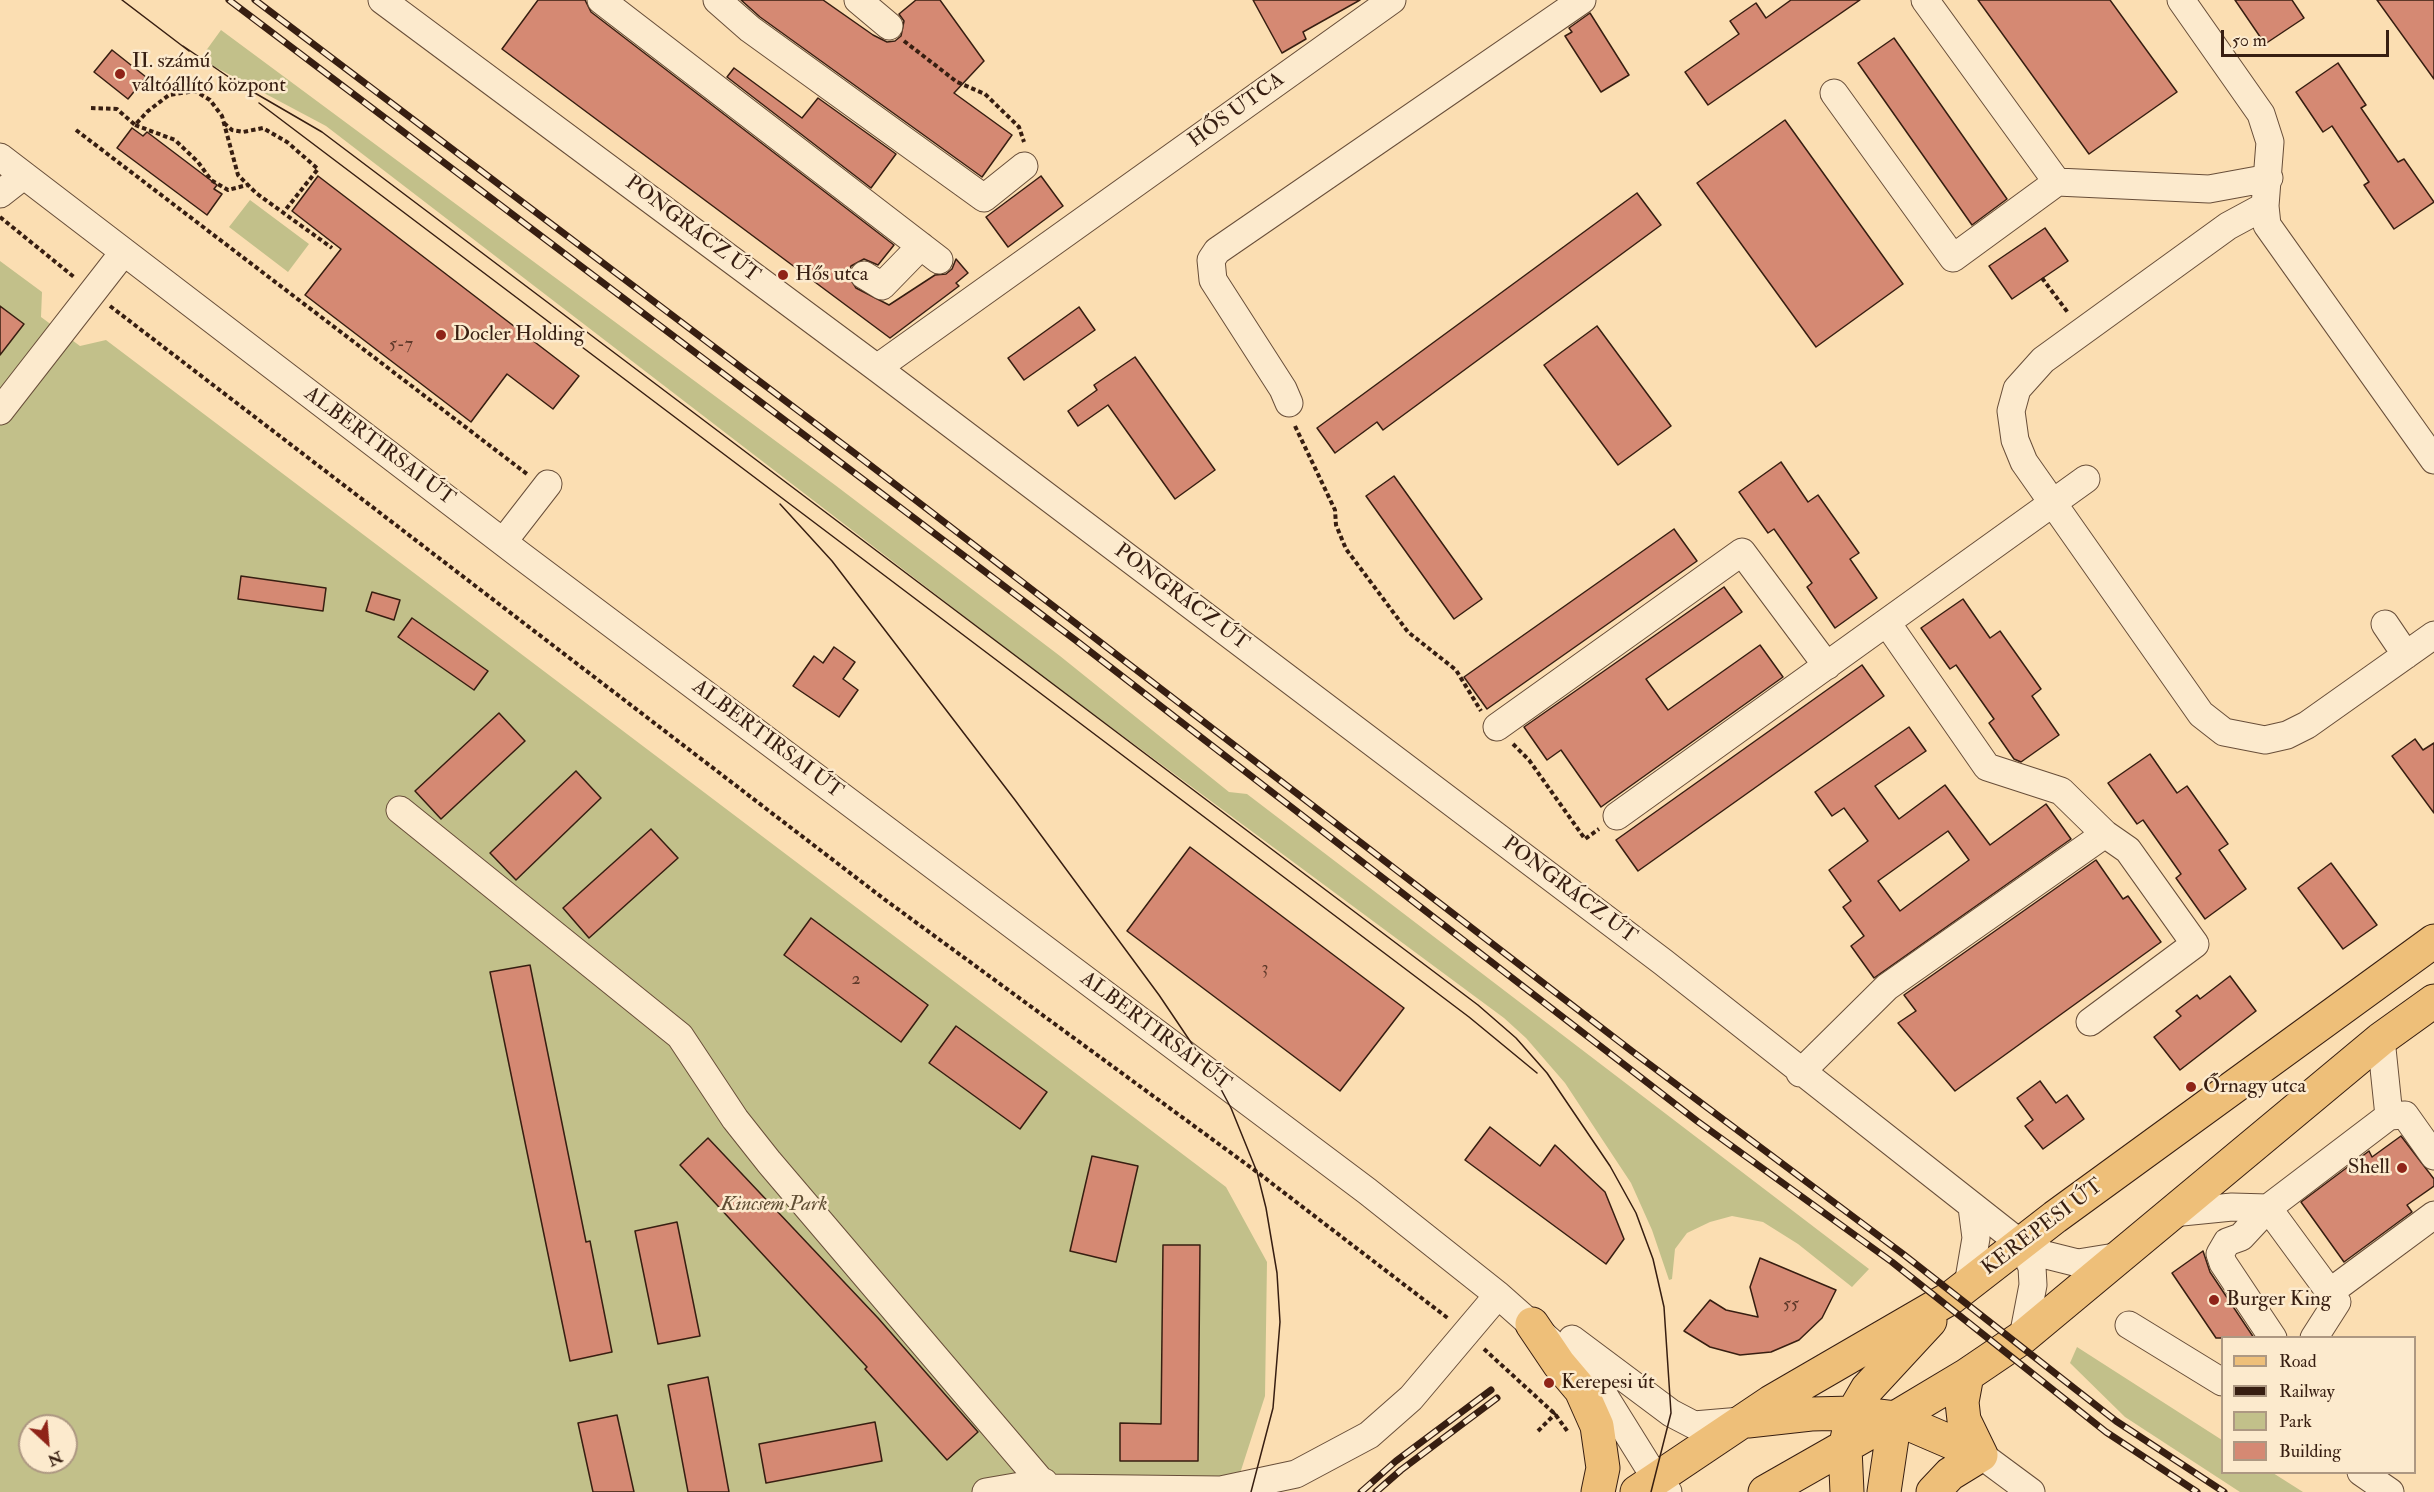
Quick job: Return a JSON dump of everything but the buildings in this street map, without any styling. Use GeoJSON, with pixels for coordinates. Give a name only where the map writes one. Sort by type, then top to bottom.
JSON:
{"type":"FeatureCollection","features":[{"type":"Feature","properties":{"kind":"main road","name":"KEREPESI ÚT"},"geometry":{"type":"LineString","coordinates":[[1654,1488],[1741,1421],[1808,1379],[1960,1292],[2021,1244],[2434,941]]}},
{"type":"Feature","properties":{"kind":"main road"},"geometry":{"type":"LineString","coordinates":[[1766,1490],[1895,1419],[2023,1337],[2381,1039],[2434,1001]]}},
{"type":"Feature","properties":{"kind":"main road"},"geometry":{"type":"LineString","coordinates":[[1846,1492],[1845,1448],[1852,1413],[1867,1389],[1960,1292]]}},
{"type":"Feature","properties":{"kind":"main road"},"geometry":{"type":"LineString","coordinates":[[1532,1324],[1558,1364],[1581,1390],[1597,1426],[1603,1468],[1598,1492]]}},
{"type":"Feature","properties":{"kind":"main road"},"geometry":{"type":"LineString","coordinates":[[1967,1375],[1962,1402],[1964,1420],[1981,1455]]}},
{"type":"Feature","properties":{"kind":"main road"},"geometry":{"type":"LineString","coordinates":[[1741,1421],[1811,1414],[1852,1413],[1895,1419],[1981,1455]]}},
{"type":"Feature","properties":{"kind":"main road"},"geometry":{"type":"LineString","coordinates":[[1884,1492],[1895,1419]]}},
{"type":"Feature","properties":{"kind":"main road"},"geometry":{"type":"LineString","coordinates":[[1933,1492],[1950,1474],[1981,1455]]}},
{"type":"Feature","properties":{"kind":"street","name":"PONGRÁCZ ÚT"},"geometry":{"type":"LineString","coordinates":[[382,0],[877,368],[1663,962],[1800,1073],[2021,1244],[2066,1261],[2078,1263],[2122,1256]]}},
{"type":"Feature","properties":{"kind":"street"},"geometry":{"type":"LineString","coordinates":[[601,0],[930,253],[882,285],[864,275]]}},
{"type":"Feature","properties":{"kind":"street"},"geometry":{"type":"LineString","coordinates":[[717,0],[750,29],[984,198],[1024,166]]}},
{"type":"Feature","properties":{"kind":"street"},"geometry":{"type":"LineString","coordinates":[[858,0],[889,26]]}},
{"type":"Feature","properties":{"kind":"street"},"geometry":{"type":"LineString","coordinates":[[1289,403],[1283,389],[1212,280],[1211,260],[1217,251],[1582,0]]}},
{"type":"Feature","properties":{"kind":"street"},"geometry":{"type":"LineString","coordinates":[[1925,0],[2057,182]]}},
{"type":"Feature","properties":{"kind":"street"},"geometry":{"type":"LineString","coordinates":[[2181,0],[2261,114],[2270,142],[2269,178],[2265,206],[2267,225],[2385,412],[2434,460]]}},
{"type":"Feature","properties":{"kind":"street","name":"HŐS UTCA"},"geometry":{"type":"LineString","coordinates":[[877,368],[1388,1]]}},
{"type":"Feature","properties":{"kind":"street"},"geometry":{"type":"LineString","coordinates":[[1834,93],[1953,258],[2057,182],[2209,189],[2269,178]]}},
{"type":"Feature","properties":{"kind":"street","name":"ALBERTIRSAI ÚT"},"geometry":{"type":"LineString","coordinates":[[0,157],[11,177],[123,253],[503,542],[1357,1184],[1498,1295],[1595,1381],[1654,1488]]}},
{"type":"Feature","properties":{"kind":"street"},"geometry":{"type":"LineString","coordinates":[[0,194],[11,177]]}},
{"type":"Feature","properties":{"kind":"street"},"geometry":{"type":"LineString","coordinates":[[2265,206],[2228,226],[2043,360],[2017,389],[2011,411],[2015,440],[2024,462],[2201,714],[2224,732],[2265,740],[2287,735],[2307,725],[2434,635]]}},
{"type":"Feature","properties":{"kind":"street"},"geometry":{"type":"LineString","coordinates":[[0,411],[123,253]]}},
{"type":"Feature","properties":{"kind":"street"},"geometry":{"type":"LineString","coordinates":[[1617,816],[2086,479]]}},
{"type":"Feature","properties":{"kind":"street"},"geometry":{"type":"LineString","coordinates":[[503,542],[546,485]]}},
{"type":"Feature","properties":{"kind":"street"},"geometry":{"type":"LineString","coordinates":[[1497,727],[1742,552],[1827,666]]}},
{"type":"Feature","properties":{"kind":"street"},"geometry":{"type":"LineString","coordinates":[[1887,623],[1987,767],[2061,791],[2105,834],[2128,850],[2195,944],[2090,1023]]}},
{"type":"Feature","properties":{"kind":"street"},"geometry":{"type":"LineString","coordinates":[[2385,624],[2406,655]]}},
{"type":"Feature","properties":{"kind":"street"},"geometry":{"type":"LineString","coordinates":[[400,810],[680,1036],[735,1119],[769,1162],[1048,1487]]}},
{"type":"Feature","properties":{"kind":"street"},"geometry":{"type":"LineString","coordinates":[[1800,1073],[1887,987],[2105,834]]}},
{"type":"Feature","properties":{"kind":"street"},"geometry":{"type":"LineString","coordinates":[[2381,1039],[2389,1116]]}},
{"type":"Feature","properties":{"kind":"street"},"geometry":{"type":"LineString","coordinates":[[2273,1336],[2223,1263],[2220,1254],[2227,1242],[2241,1237],[2268,1208],[2389,1116],[2405,1114],[2434,1156]]}},
{"type":"Feature","properties":{"kind":"street"},"geometry":{"type":"LineString","coordinates":[[2172,1213],[2232,1207],[2268,1208]]}},
{"type":"Feature","properties":{"kind":"street"},"geometry":{"type":"LineString","coordinates":[[1960,1292],[1976,1238],[1972,1208]]}},
{"type":"Feature","properties":{"kind":"street"},"geometry":{"type":"LineString","coordinates":[[2268,1208],[2337,1302],[2315,1336]]}},
{"type":"Feature","properties":{"kind":"street"},"geometry":{"type":"LineString","coordinates":[[2330,1292],[2434,1215]]}},
{"type":"Feature","properties":{"kind":"street"},"geometry":{"type":"LineString","coordinates":[[2021,1244],[2032,1267],[2033,1285],[2023,1337]]}},
{"type":"Feature","properties":{"kind":"street"},"geometry":{"type":"LineString","coordinates":[[986,1492],[1048,1487],[1221,1490],[1296,1474],[1369,1435],[1412,1398],[1498,1295]]}},
{"type":"Feature","properties":{"kind":"street","name":"ALBERTIRSAI ÚT"},"geometry":{"type":"LineString","coordinates":[[1532,1324],[1572,1339],[1671,1413],[1694,1425],[1741,1421]]}},
{"type":"Feature","properties":{"kind":"street"},"geometry":{"type":"LineString","coordinates":[[2129,1325],[2221,1381]]}},
{"type":"Feature","properties":{"kind":"street"},"geometry":{"type":"LineString","coordinates":[[1981,1455],[2031,1492]]}},
{"type":"Feature","properties":{"kind":"street"},"geometry":{"type":"LineString","coordinates":[[2363,1474],[2390,1492]]}},
{"type":"Feature","properties":{"kind":"path"},"geometry":{"type":"LineString","coordinates":[[889,26],[908,44],[957,82],[985,94],[1019,127],[1030,158],[1024,166]]}},
{"type":"Feature","properties":{"kind":"path"},"geometry":{"type":"LineString","coordinates":[[135,125],[169,95],[195,91],[210,100],[222,116],[238,175],[283,213],[332,248]]}},
{"type":"Feature","properties":{"kind":"path"},"geometry":{"type":"LineString","coordinates":[[91,108],[117,109],[135,125],[175,140],[198,162],[211,180],[228,190],[247,184]]}},
{"type":"Feature","properties":{"kind":"path"},"geometry":{"type":"LineString","coordinates":[[223,123],[232,130],[243,132],[263,128],[287,142],[318,169],[283,213]]}},
{"type":"Feature","properties":{"kind":"path"},"geometry":{"type":"LineString","coordinates":[[76,130],[546,485]]}},
{"type":"Feature","properties":{"kind":"path"},"geometry":{"type":"LineString","coordinates":[[0,217],[92,292],[884,899],[1257,1172],[1467,1332],[1555,1414],[1572,1437]]}},
{"type":"Feature","properties":{"kind":"path"},"geometry":{"type":"LineString","coordinates":[[2042,278],[2082,331]]}},
{"type":"Feature","properties":{"kind":"path"},"geometry":{"type":"LineString","coordinates":[[1289,403],[1295,424],[1335,510],[1336,525],[1346,549],[1408,632],[1456,670],[1478,708],[1529,760],[1585,839],[1617,816]]}},
{"type":"Feature","properties":{"kind":"green space"},"geometry":{"type":"Polygon","coordinates":[[[221,30],[835,485],[1060,656],[1229,792],[1247,794],[1869,1269],[1852,1287],[1798,1244],[1763,1222],[1732,1216],[1710,1222],[1687,1233],[1675,1249],[1672,1279],[1669,1280],[1652,1230],[1631,1183],[1565,1083],[1526,1038],[1504,1018],[1042,676],[326,126],[200,59],[221,30]]]}},
{"type":"Feature","properties":{"kind":"green space"},"geometry":{"type":"Polygon","coordinates":[[[250,200],[309,244],[288,272],[229,227],[250,200]]]}},
{"type":"Feature","properties":{"kind":"green space","name":"Kincsem Park"},"geometry":{"type":"Polygon","coordinates":[[[0,261],[42,292],[41,317],[80,346],[106,340],[1226,1187],[1267,1262],[1265,1396],[1234,1492],[0,1492],[0,261]]]}},
{"type":"Feature","properties":{"kind":"green space"},"geometry":{"type":"Polygon","coordinates":[[[2077,1347],[2221,1439],[2221,1474],[2275,1474],[2303,1492],[2240,1492],[2125,1417],[2070,1363],[2077,1347]]]}},
{"type":"Feature","properties":{"kind":"tram line"},"geometry":{"type":"LineString","coordinates":[[122,0],[189,51]]}},
{"type":"Feature","properties":{"kind":"tram line"},"geometry":{"type":"LineString","coordinates":[[183,46],[236,82],[322,132],[1478,1005],[1516,1038],[1547,1073],[1610,1166],[1636,1213],[1653,1259],[1664,1307],[1671,1413],[1651,1492]]}},
{"type":"Feature","properties":{"kind":"tram line"},"geometry":{"type":"LineString","coordinates":[[259,103],[1469,1017],[1537,1073]]}},
{"type":"Feature","properties":{"kind":"tram line"},"geometry":{"type":"LineString","coordinates":[[780,504],[832,561],[1015,800],[1159,995],[1215,1078],[1231,1108],[1257,1172],[1266,1208],[1277,1273],[1280,1322],[1273,1408],[1251,1492]]}},
{"type":"Feature","properties":{"kind":"railway"},"geometry":{"type":"LineString","coordinates":[[229,0],[1074,639],[1697,1121],[1892,1262],[2106,1432],[2197,1492]]}},
{"type":"Feature","properties":{"kind":"railway"},"geometry":{"type":"LineString","coordinates":[[255,0],[857,455],[1633,1052],[1903,1254],[2116,1421],[2224,1492]]}},
{"type":"Feature","properties":{"kind":"railway"},"geometry":{"type":"LineString","coordinates":[[1361,1492],[1396,1461],[1491,1390]]}},
{"type":"Feature","properties":{"kind":"railway"},"geometry":{"type":"LineString","coordinates":[[1376,1492],[1401,1470],[1497,1398]]}},
{"type":"Feature","properties":{"kind":"place","name":"II. számú váltóállító központ"},"geometry":{"type":"Point","coordinates":[120,74]}},
{"type":"Feature","properties":{"kind":"place","name":"Hős utca"},"geometry":{"type":"Point","coordinates":[783,275]}},
{"type":"Feature","properties":{"kind":"place","name":"Docler Holding"},"geometry":{"type":"Point","coordinates":[441,335]}},
{"type":"Feature","properties":{"kind":"place","name":"Őrnagy utca"},"geometry":{"type":"Point","coordinates":[2191,1087]}},
{"type":"Feature","properties":{"kind":"place","name":"Shell"},"geometry":{"type":"Point","coordinates":[2402,1168]}},
{"type":"Feature","properties":{"kind":"place","name":"Burger King"},"geometry":{"type":"Point","coordinates":[2214,1300]}},
{"type":"Feature","properties":{"kind":"place","name":"Kerepesi út"},"geometry":{"type":"Point","coordinates":[1549,1383]}}]}
